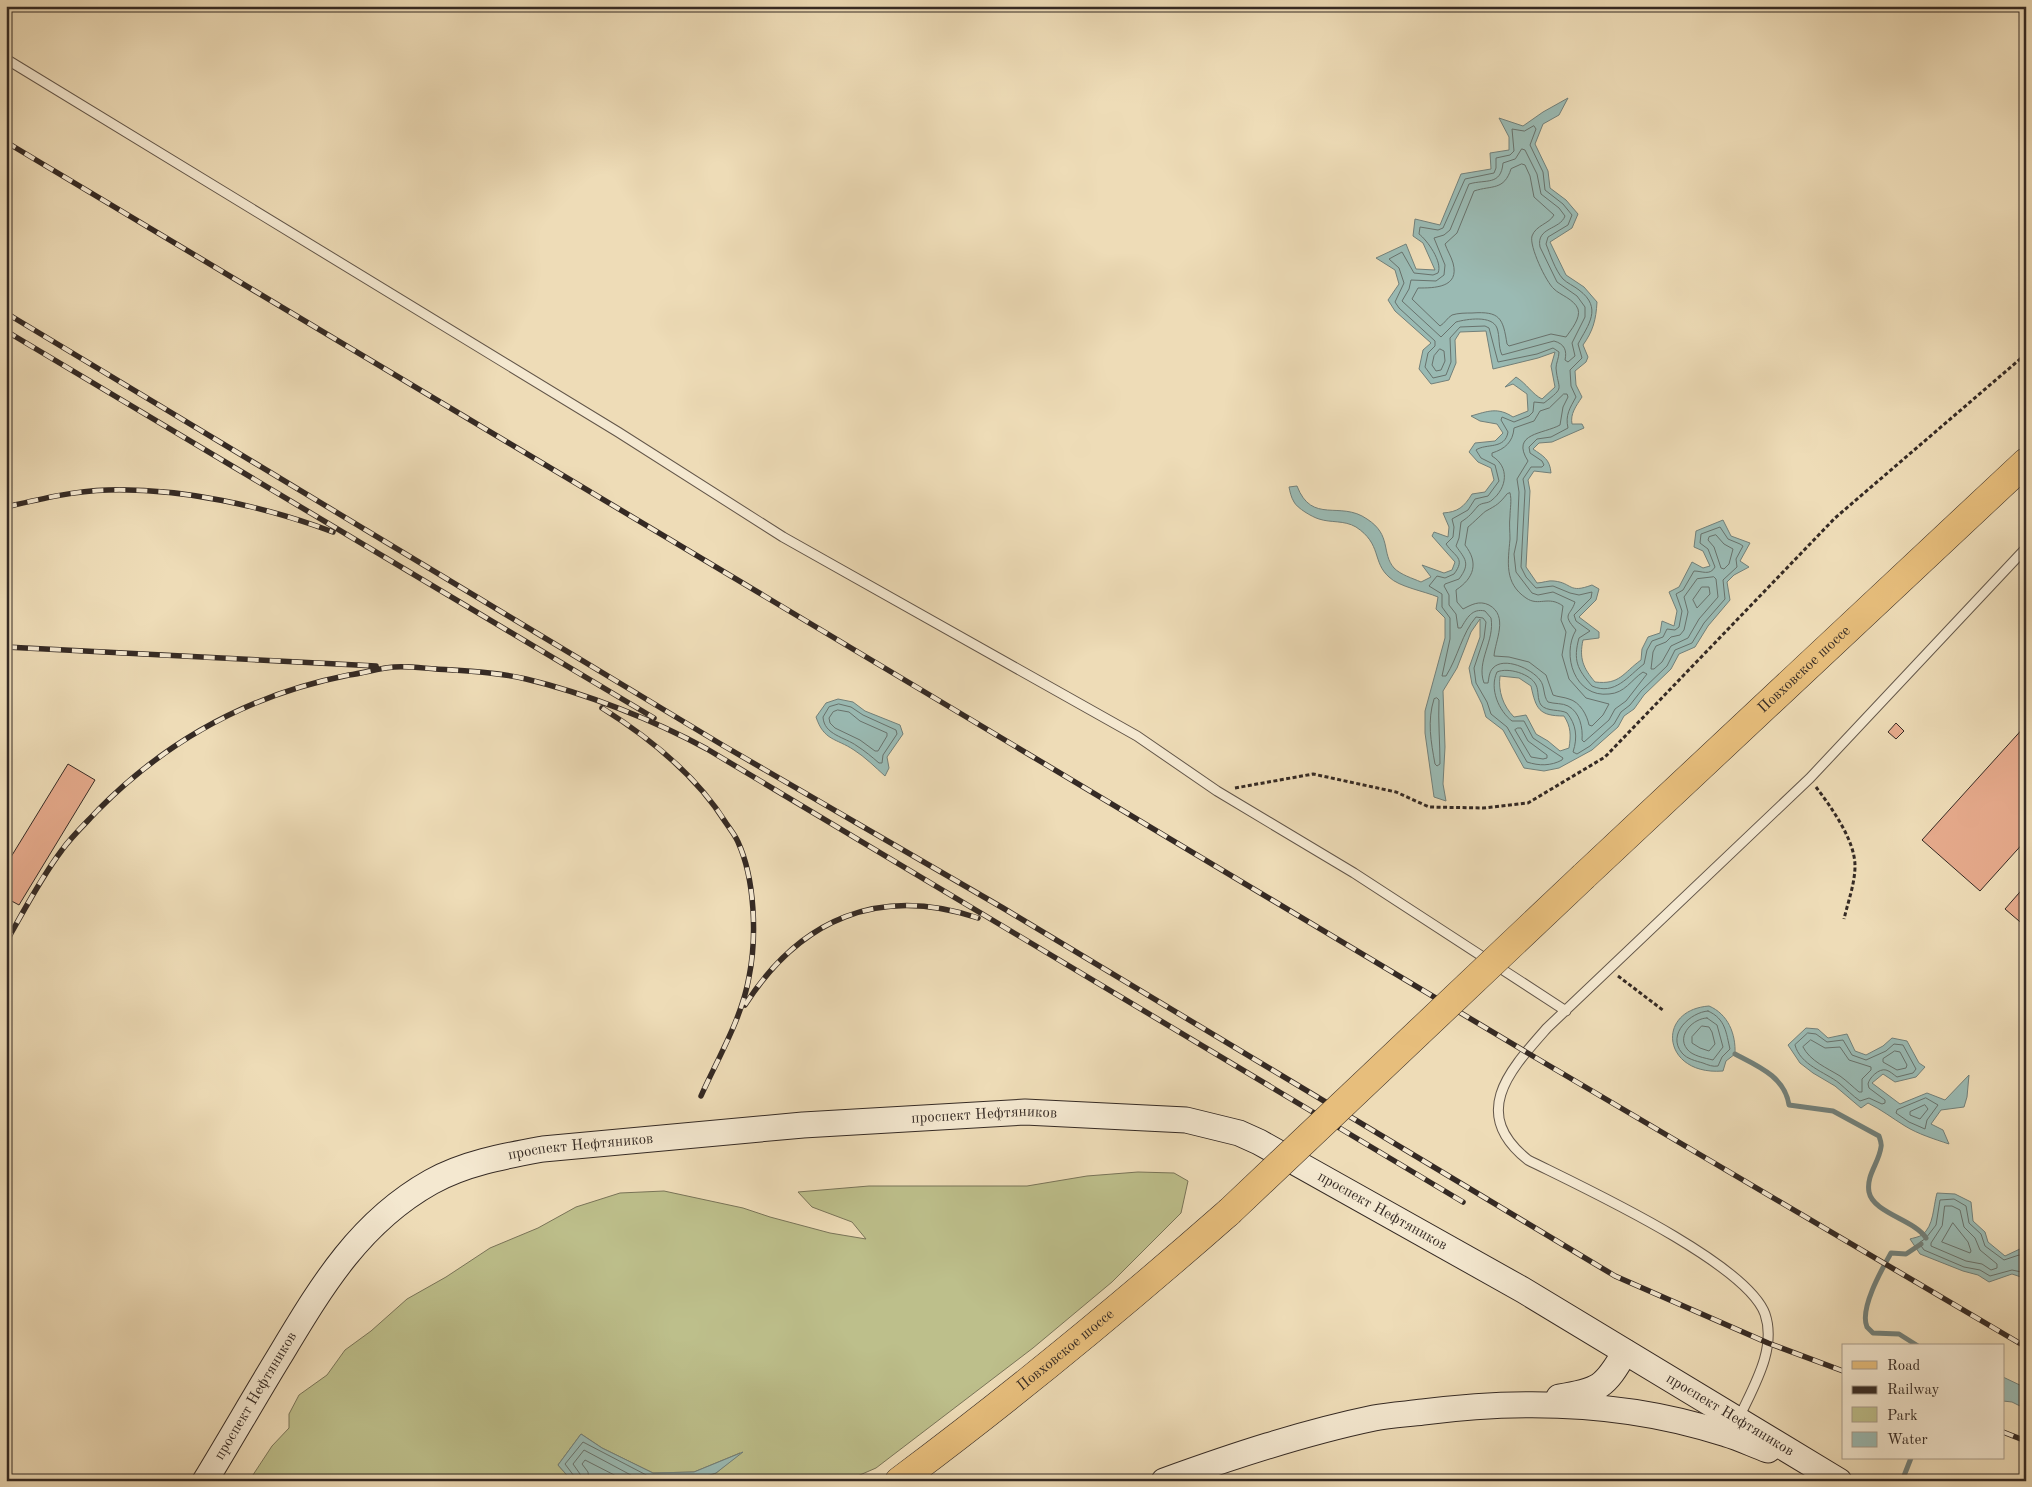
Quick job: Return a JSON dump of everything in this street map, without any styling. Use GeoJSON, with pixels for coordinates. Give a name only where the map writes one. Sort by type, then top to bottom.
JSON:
{"type":"FeatureCollection","features":[{"type":"Feature","properties":{"kind":"main road","name":"Повховское шоссе"},"geometry":{"type":"LineString","coordinates":[[899,1481],[1040,1373],[1229,1212],[2026,462]]}},
{"type":"Feature","properties":{"kind":"main road","name":"проспект Нефтяников"},"geometry":{"type":"LineString","coordinates":[[205,1481],[314,1300],[345,1256],[370,1228],[404,1199],[432,1181],[501,1156],[543,1149],[803,1126],[1025,1112],[1186,1120],[1240,1133],[1280,1153],[1523,1290],[1739,1418],[1834,1478]]}},
{"type":"Feature","properties":{"kind":"main road"},"geometry":{"type":"LineString","coordinates":[[1502,1405],[1584,1393],[1596,1389],[1609,1378],[1625,1352]]}},
{"type":"Feature","properties":{"kind":"main road","name":"проспект Нефтяников"},"geometry":{"type":"LineString","coordinates":[[1164,1481],[1289,1438],[1376,1418],[1443,1409],[1502,1405],[1576,1406],[1636,1412],[1683,1422],[1726,1434],[1834,1478]]}},
{"type":"Feature","properties":{"kind":"lane"},"geometry":{"type":"LineString","coordinates":[[6,59],[609,427],[784,538],[1137,736],[1217,791],[1354,873],[1566,1011]]}},
{"type":"Feature","properties":{"kind":"lane"},"geometry":{"type":"LineString","coordinates":[[1739,1418],[1762,1368],[1768,1343],[1764,1313],[1754,1295],[1718,1265],[1688,1245],[1641,1218],[1528,1160],[1513,1148],[1503,1133],[1500,1114],[1499,1098],[1504,1082],[1513,1068],[1547,1028],[1810,778],[2026,548]]}},
{"type":"Feature","properties":{"kind":"path"},"geometry":{"type":"LineString","coordinates":[[1217,791],[1313,774],[1396,792],[1429,807],[1483,808],[1528,803],[1605,757],[1835,518],[2026,354]]}},
{"type":"Feature","properties":{"kind":"path"},"geometry":{"type":"LineString","coordinates":[[1810,778],[1832,809],[1849,841],[1855,865],[1844,919]]}},
{"type":"Feature","properties":{"kind":"path"},"geometry":{"type":"LineString","coordinates":[[1610,969],[1664,1012]]}},
{"type":"Feature","properties":{"kind":"green space"},"geometry":{"type":"Polygon","coordinates":[[[1138,1172],[1174,1173],[1188,1181],[1181,1213],[1112,1282],[1033,1348],[876,1468],[846,1481],[814,1481],[811,1479],[806,1481],[690,1481],[716,1473],[740,1453],[694,1472],[653,1473],[602,1448],[581,1434],[558,1465],[572,1481],[249,1481],[272,1446],[289,1428],[289,1414],[299,1395],[327,1375],[345,1350],[371,1331],[407,1299],[446,1277],[490,1248],[538,1228],[576,1207],[620,1193],[664,1191],[743,1208],[830,1233],[866,1239],[852,1222],[812,1207],[798,1192],[869,1186],[1027,1186],[1087,1176],[1138,1172]]]}},
{"type":"Feature","properties":{"kind":"water"},"geometry":{"type":"Polygon","coordinates":[[[1568,98],[1559,115],[1543,124],[1535,144],[1548,171],[1550,188],[1566,200],[1578,214],[1572,228],[1550,242],[1566,275],[1584,287],[1597,302],[1593,325],[1583,345],[1588,357],[1586,362],[1575,371],[1576,385],[1582,397],[1573,413],[1572,424],[1582,424],[1584,428],[1552,442],[1539,443],[1533,449],[1548,461],[1551,473],[1534,471],[1528,480],[1530,491],[1526,567],[1537,583],[1552,581],[1574,588],[1592,585],[1599,589],[1596,600],[1579,617],[1599,632],[1599,638],[1583,640],[1582,658],[1585,667],[1595,682],[1610,682],[1621,677],[1641,660],[1642,649],[1648,637],[1660,633],[1662,621],[1674,626],[1677,611],[1669,592],[1679,587],[1692,562],[1703,568],[1710,566],[1703,551],[1694,547],[1696,531],[1723,520],[1731,536],[1750,543],[1740,561],[1749,567],[1734,575],[1727,582],[1730,600],[1708,626],[1695,647],[1679,654],[1671,669],[1644,695],[1634,709],[1624,716],[1618,727],[1592,750],[1559,768],[1544,771],[1524,768],[1503,730],[1486,717],[1472,684],[1469,668],[1480,637],[1480,619],[1471,632],[1457,668],[1443,691],[1445,747],[1443,784],[1446,801],[1434,797],[1425,733],[1425,711],[1445,638],[1445,618],[1436,609],[1438,597],[1393,580],[1380,565],[1370,540],[1364,533],[1351,525],[1319,519],[1305,512],[1294,502],[1289,487],[1297,486],[1303,498],[1310,505],[1319,509],[1347,511],[1367,519],[1375,525],[1383,538],[1390,562],[1394,568],[1403,574],[1421,582],[1431,577],[1422,565],[1444,573],[1452,570],[1455,562],[1432,536],[1434,532],[1448,537],[1449,527],[1443,513],[1460,508],[1472,494],[1485,492],[1494,480],[1491,468],[1478,462],[1469,452],[1475,443],[1495,441],[1503,433],[1497,424],[1480,421],[1471,416],[1488,411],[1498,411],[1513,417],[1528,411],[1527,394],[1513,384],[1505,387],[1516,377],[1542,399],[1555,387],[1551,366],[1555,352],[1493,369],[1486,331],[1460,332],[1455,340],[1456,363],[1449,380],[1431,384],[1419,369],[1423,350],[1431,343],[1395,311],[1388,300],[1399,284],[1395,270],[1376,258],[1406,244],[1416,269],[1435,270],[1423,243],[1413,236],[1415,219],[1440,225],[1461,174],[1491,169],[1490,153],[1509,150],[1509,137],[1499,118],[1523,126],[1568,98]],[[1500,676],[1502,698],[1510,713],[1514,717],[1526,715],[1536,734],[1560,751],[1569,748],[1570,731],[1564,716],[1549,715],[1540,710],[1531,686],[1519,678],[1500,676]]]}},
{"type":"Feature","properties":{"kind":"water"},"geometry":{"type":"Polygon","coordinates":[[[838,699],[853,702],[865,711],[900,725],[903,734],[887,757],[889,768],[885,776],[858,753],[827,735],[819,725],[816,717],[826,703],[838,699]]]}},
{"type":"Feature","properties":{"kind":"water"},"geometry":{"type":"Polygon","coordinates":[[[1709,1006],[1726,1019],[1734,1039],[1735,1054],[1726,1061],[1723,1071],[1703,1070],[1687,1064],[1678,1054],[1673,1042],[1674,1030],[1680,1019],[1692,1010],[1709,1006]]]}},
{"type":"Feature","properties":{"kind":"water"},"geometry":{"type":"Polygon","coordinates":[[[1806,1028],[1818,1029],[1828,1038],[1847,1034],[1855,1051],[1866,1055],[1883,1046],[1892,1038],[1907,1041],[1919,1063],[1925,1067],[1916,1077],[1895,1082],[1883,1074],[1872,1083],[1900,1104],[1927,1093],[1945,1100],[1969,1075],[1964,1107],[1941,1110],[1931,1124],[1943,1130],[1949,1144],[1910,1129],[1868,1103],[1861,1108],[1835,1086],[1800,1063],[1788,1045],[1806,1028]]]}},
{"type":"Feature","properties":{"kind":"water"},"geometry":{"type":"Polygon","coordinates":[[[1937,1193],[1955,1194],[1971,1202],[1973,1221],[1985,1232],[1988,1242],[2005,1256],[2022,1248],[2026,1263],[2024,1278],[2012,1274],[1989,1282],[1978,1275],[1920,1254],[1910,1239],[1922,1235],[1929,1227],[1937,1193]]]}},
{"type":"Feature","properties":{"kind":"water"},"geometry":{"type":"Polygon","coordinates":[[[2004,1377],[2026,1388],[2026,1409],[2012,1402],[2004,1401],[2004,1377]]]}},
{"type":"Feature","properties":{"kind":"water"},"geometry":{"type":"Polygon","coordinates":[[[581,1434],[602,1448],[653,1473],[694,1472],[743,1452],[716,1473],[690,1481],[572,1481],[558,1465],[581,1434]]]}},
{"type":"Feature","properties":{"kind":"building"},"geometry":{"type":"Polygon","coordinates":[[[1896,723],[1904,731],[1896,739],[1888,732],[1896,723]]]}},
{"type":"Feature","properties":{"kind":"building"},"geometry":{"type":"Polygon","coordinates":[[[2026,725],[2026,840],[1980,891],[1922,840],[2026,725]]]}},
{"type":"Feature","properties":{"kind":"building"},"geometry":{"type":"Polygon","coordinates":[[[68,764],[95,780],[19,905],[6,898],[6,865],[68,764]]]}},
{"type":"Feature","properties":{"kind":"building"},"geometry":{"type":"Polygon","coordinates":[[[2026,885],[2026,927],[2005,909],[2026,885]]]}},
{"type":"Feature","properties":{"kind":"waterway"},"geometry":{"type":"LineString","coordinates":[[1735,1054],[1761,1068],[1776,1080],[1782,1087],[1789,1105],[1833,1111],[1879,1136],[1881,1144],[1880,1153],[1869,1180],[1869,1192],[1872,1199],[1878,1206],[1913,1226],[1926,1238]]}},
{"type":"Feature","properties":{"kind":"waterway"},"geometry":{"type":"LineString","coordinates":[[1915,1344],[1899,1334],[1873,1333],[1867,1327],[1865,1319],[1873,1289],[1891,1253],[1906,1254],[1921,1244]]}},
{"type":"Feature","properties":{"kind":"waterway"},"geometry":{"type":"LineString","coordinates":[[1902,1481],[1910,1460]]}},
{"type":"Feature","properties":{"kind":"railway"},"geometry":{"type":"LineString","coordinates":[[6,142],[1526,1052],[2026,1347]]}},
{"type":"Feature","properties":{"kind":"railway"},"geometry":{"type":"LineString","coordinates":[[6,313],[724,746],[1003,908],[1615,1276],[1768,1343],[1842,1371]]}},
{"type":"Feature","properties":{"kind":"railway"},"geometry":{"type":"LineString","coordinates":[[6,331],[654,718]]}},
{"type":"Feature","properties":{"kind":"railway"},"geometry":{"type":"LineString","coordinates":[[6,507],[82,492],[108,490],[165,492],[222,500],[279,514],[333,532]]}},
{"type":"Feature","properties":{"kind":"railway"},"geometry":{"type":"LineString","coordinates":[[6,647],[376,666]]}},
{"type":"Feature","properties":{"kind":"railway"},"geometry":{"type":"LineString","coordinates":[[6,942],[46,872],[79,830],[125,785],[153,762],[213,723],[279,694],[313,683],[383,668],[415,667],[481,672],[515,677],[549,685],[619,708],[707,749],[1463,1202]]}},
{"type":"Feature","properties":{"kind":"railway"},"geometry":{"type":"LineString","coordinates":[[602,708],[654,745],[686,773],[714,806],[738,842],[744,857],[753,908],[752,961],[741,1008],[701,1096]]}},
{"type":"Feature","properties":{"kind":"railway"},"geometry":{"type":"LineString","coordinates":[[745,1005],[767,975],[791,950],[817,931],[845,917],[875,908],[908,906],[942,909],[978,918]]}},
{"type":"Feature","properties":{"kind":"railway"},"geometry":{"type":"LineString","coordinates":[[2004,1432],[2026,1441]]}}]}
